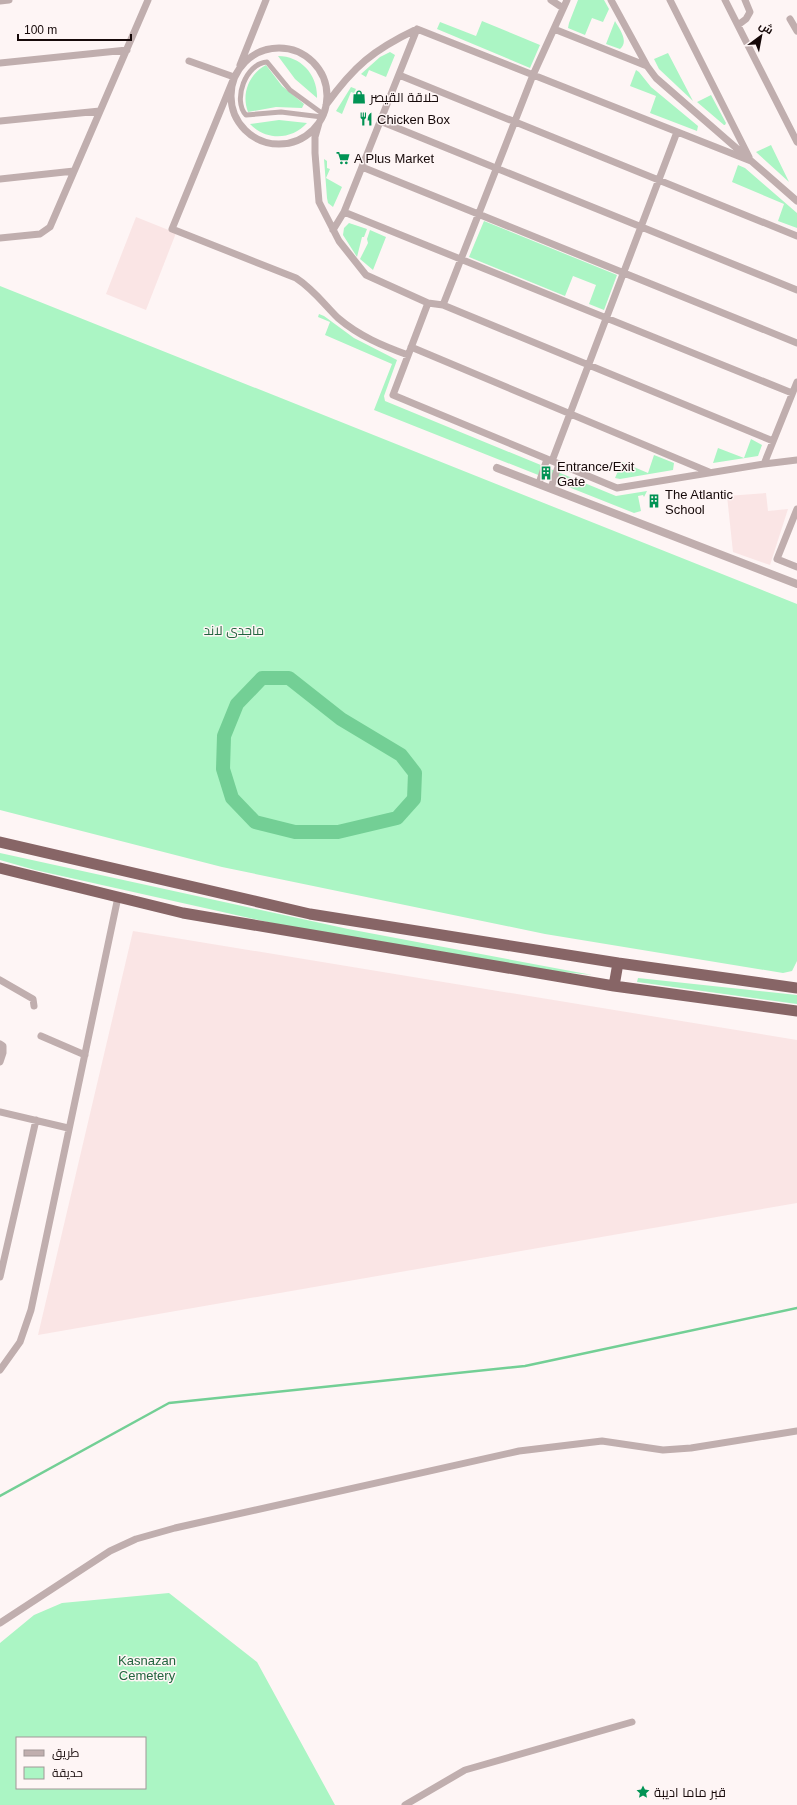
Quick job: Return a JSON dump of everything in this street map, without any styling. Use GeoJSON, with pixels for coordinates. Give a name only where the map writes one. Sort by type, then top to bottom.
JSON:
{"type":"FeatureCollection","features":[{"type":"Feature","properties":{"kind":"highway"},"geometry":{"type":"LineString","coordinates":[[0,842],[310,914],[618,963],[796,986]]}},
{"type":"Feature","properties":{"kind":"highway"},"geometry":{"type":"LineString","coordinates":[[0,868],[191,914],[614,986],[797,1011]]}},
{"type":"Feature","properties":{"kind":"highway"},"geometry":{"type":"LineString","coordinates":[[614,986],[618,963]]}},
{"type":"Feature","properties":{"kind":"street"},"geometry":{"type":"LineString","coordinates":[[0,1],[9,0]]}},
{"type":"Feature","properties":{"kind":"street"},"geometry":{"type":"LineString","coordinates":[[0,238],[40,234],[48,230],[148,0]]}},
{"type":"Feature","properties":{"kind":"street"},"geometry":{"type":"LineString","coordinates":[[266,0],[172,229],[296,278],[308,286],[324,304],[349,327],[373,341],[408,356]]}},
{"type":"Feature","properties":{"kind":"street"},"geometry":{"type":"LineString","coordinates":[[551,0],[564,8]]}},
{"type":"Feature","properties":{"kind":"street"},"geometry":{"type":"LineString","coordinates":[[443,305],[533,75],[567,0]]}},
{"type":"Feature","properties":{"kind":"street"},"geometry":{"type":"LineString","coordinates":[[611,0],[647,66],[656,78],[797,201]]}},
{"type":"Feature","properties":{"kind":"street"},"geometry":{"type":"LineString","coordinates":[[671,0],[751,161]]}},
{"type":"Feature","properties":{"kind":"street"},"geometry":{"type":"LineString","coordinates":[[725,0],[797,142]]}},
{"type":"Feature","properties":{"kind":"street"},"geometry":{"type":"LineString","coordinates":[[738,25],[746,19],[750,12],[745,0]]}},
{"type":"Feature","properties":{"kind":"street"},"geometry":{"type":"LineString","coordinates":[[797,20],[790,18],[797,31]]}},
{"type":"Feature","properties":{"kind":"street"},"geometry":{"type":"LineString","coordinates":[[751,161],[417,29],[392,41],[366,58],[341,84],[326,105],[321,118],[315,146],[319,202],[345,251],[366,275],[428,303],[443,305],[773,441]]}},
{"type":"Feature","properties":{"kind":"street"},"geometry":{"type":"LineString","coordinates":[[333,230],[344,212],[417,29]]}},
{"type":"Feature","properties":{"kind":"street"},"geometry":{"type":"LineString","coordinates":[[554,29],[647,66]]}},
{"type":"Feature","properties":{"kind":"street"},"geometry":{"type":"LineString","coordinates":[[315,146],[312,139],[308,137],[292,142],[275,143],[259,139],[248,132],[237,119],[232,106],[231,93],[235,77],[244,62],[255,54],[269,48],[283,48],[297,51],[309,58],[319,69],[325,82],[329,86],[334,87],[341,84]]}},
{"type":"Feature","properties":{"kind":"street"},"geometry":{"type":"LineString","coordinates":[[0,63],[127,50]]}},
{"type":"Feature","properties":{"kind":"street"},"geometry":{"type":"LineString","coordinates":[[189,61],[235,77]]}},
{"type":"Feature","properties":{"kind":"street"},"geometry":{"type":"LineString","coordinates":[[267,62],[290,90],[321,118],[281,112],[246,115],[241,102],[244,83],[255,68],[267,62]]}},
{"type":"Feature","properties":{"kind":"street"},"geometry":{"type":"LineString","coordinates":[[399,75],[797,236]]}},
{"type":"Feature","properties":{"kind":"street"},"geometry":{"type":"LineString","coordinates":[[325,82],[326,105]]}},
{"type":"Feature","properties":{"kind":"street"},"geometry":{"type":"LineString","coordinates":[[0,121],[100,111]]}},
{"type":"Feature","properties":{"kind":"street"},"geometry":{"type":"LineString","coordinates":[[302,138],[321,118]]}},
{"type":"Feature","properties":{"kind":"street"},"geometry":{"type":"LineString","coordinates":[[380,121],[797,290]]}},
{"type":"Feature","properties":{"kind":"street"},"geometry":{"type":"LineString","coordinates":[[538,483],[553,461],[677,132]]}},
{"type":"Feature","properties":{"kind":"street"},"geometry":{"type":"LineString","coordinates":[[362,167],[797,343]]}},
{"type":"Feature","properties":{"kind":"street"},"geometry":{"type":"LineString","coordinates":[[0,179],[74,171]]}},
{"type":"Feature","properties":{"kind":"street"},"geometry":{"type":"LineString","coordinates":[[344,212],[792,393]]}},
{"type":"Feature","properties":{"kind":"street"},"geometry":{"type":"LineString","coordinates":[[428,303],[393,396],[616,488],[710,472],[797,460]]}},
{"type":"Feature","properties":{"kind":"street"},"geometry":{"type":"LineString","coordinates":[[411,347],[710,472]]}},
{"type":"Feature","properties":{"kind":"street"},"geometry":{"type":"LineString","coordinates":[[764,464],[797,382]]}},
{"type":"Feature","properties":{"kind":"street"},"geometry":{"type":"LineString","coordinates":[[551,488],[553,461]]}},
{"type":"Feature","properties":{"kind":"street"},"geometry":{"type":"LineString","coordinates":[[497,468],[797,584]]}},
{"type":"Feature","properties":{"kind":"street"},"geometry":{"type":"LineString","coordinates":[[797,509],[777,559],[797,567]]}},
{"type":"Feature","properties":{"kind":"street"},"geometry":{"type":"LineString","coordinates":[[0,1370],[20,1342],[26,1326],[118,897]]}},
{"type":"Feature","properties":{"kind":"street"},"geometry":{"type":"LineString","coordinates":[[0,980],[33,999],[34,1006]]}},
{"type":"Feature","properties":{"kind":"street"},"geometry":{"type":"LineString","coordinates":[[41,1036],[85,1055]]}},
{"type":"Feature","properties":{"kind":"street"},"geometry":{"type":"LineString","coordinates":[[0,1044],[3,1046],[4,1053],[0,1062]]}},
{"type":"Feature","properties":{"kind":"street"},"geometry":{"type":"LineString","coordinates":[[0,1112],[68,1128]]}},
{"type":"Feature","properties":{"kind":"street"},"geometry":{"type":"LineString","coordinates":[[0,1277],[36,1120]]}},
{"type":"Feature","properties":{"kind":"street"},"geometry":{"type":"LineString","coordinates":[[1,1620],[110,1551],[136,1539],[175,1528],[519,1451],[602,1441],[663,1450],[691,1448],[797,1431]]}},
{"type":"Feature","properties":{"kind":"street"},"geometry":{"type":"LineString","coordinates":[[405,1805],[465,1770],[632,1722]]}},
{"type":"Feature","properties":{"kind":"shaded area"},"geometry":{"type":"Polygon","coordinates":[[[136,217],[176,233],[146,310],[106,294],[136,217]]]}},
{"type":"Feature","properties":{"kind":"shaded area"},"geometry":{"type":"Polygon","coordinates":[[[766,493],[768,511],[788,509],[770,565],[733,552],[727,496],[766,493]]]}},
{"type":"Feature","properties":{"kind":"shaded area"},"geometry":{"type":"Polygon","coordinates":[[[133,931],[797,1040],[797,1203],[38,1335],[133,931]]]}},
{"type":"Feature","properties":{"kind":"green space"},"geometry":{"type":"Polygon","coordinates":[[[578,0],[604,0],[609,9],[603,22],[592,18],[585,35],[568,28],[578,0]]]}},
{"type":"Feature","properties":{"kind":"green space"},"geometry":{"type":"Polygon","coordinates":[[[482,21],[540,45],[530,68],[437,29],[440,22],[476,36],[482,21]]]}},
{"type":"Feature","properties":{"kind":"green space"},"geometry":{"type":"Polygon","coordinates":[[[615,21],[624,39],[623,46],[620,49],[606,44],[615,21]]]}},
{"type":"Feature","properties":{"kind":"green space"},"geometry":{"type":"Polygon","coordinates":[[[390,52],[395,55],[386,77],[369,70],[366,77],[361,74],[380,57],[390,52]]]}},
{"type":"Feature","properties":{"kind":"green space"},"geometry":{"type":"Polygon","coordinates":[[[668,53],[693,101],[659,69],[654,59],[668,53]]]}},
{"type":"Feature","properties":{"kind":"green space"},"geometry":{"type":"Polygon","coordinates":[[[278,56],[294,59],[306,68],[315,82],[317,98],[295,79],[278,56]]]}},
{"type":"Feature","properties":{"kind":"green space"},"geometry":{"type":"Polygon","coordinates":[[[266,65],[282,86],[304,104],[302,108],[276,107],[248,112],[245,98],[248,85],[255,74],[266,65]]]}},
{"type":"Feature","properties":{"kind":"green space"},"geometry":{"type":"Polygon","coordinates":[[[636,70],[651,87],[698,126],[697,131],[650,113],[656,96],[630,86],[636,70]]]}},
{"type":"Feature","properties":{"kind":"green space"},"geometry":{"type":"Polygon","coordinates":[[[351,87],[356,89],[354,93],[351,92],[342,114],[336,111],[351,87]]]}},
{"type":"Feature","properties":{"kind":"green space"},"geometry":{"type":"Polygon","coordinates":[[[711,95],[726,123],[725,125],[697,102],[711,95]]]}},
{"type":"Feature","properties":{"kind":"green space"},"geometry":{"type":"Polygon","coordinates":[[[279,120],[307,123],[294,133],[279,136],[271,136],[256,130],[250,124],[279,120]]]}},
{"type":"Feature","properties":{"kind":"green space"},"geometry":{"type":"Polygon","coordinates":[[[771,145],[789,182],[756,152],[771,145]]]}},
{"type":"Feature","properties":{"kind":"green space"},"geometry":{"type":"Polygon","coordinates":[[[324,159],[327,161],[327,168],[330,169],[326,178],[342,187],[333,207],[328,203],[327,198],[324,159]]]}},
{"type":"Feature","properties":{"kind":"green space"},"geometry":{"type":"Polygon","coordinates":[[[738,165],[745,168],[797,213],[797,228],[778,221],[784,204],[732,182],[738,165]]]}},
{"type":"Feature","properties":{"kind":"green space"},"geometry":{"type":"Polygon","coordinates":[[[484,221],[617,275],[604,310],[589,304],[596,285],[573,276],[565,296],[469,257],[484,221]]]}},
{"type":"Feature","properties":{"kind":"green space"},"geometry":{"type":"Polygon","coordinates":[[[349,223],[367,229],[364,237],[362,237],[357,257],[343,235],[344,228],[349,223]]]}},
{"type":"Feature","properties":{"kind":"green space"},"geometry":{"type":"Polygon","coordinates":[[[370,230],[386,237],[373,270],[360,259],[368,243],[367,239],[370,230]]]}},
{"type":"Feature","properties":{"kind":"green space","name":"ماجدی لاند"},"geometry":{"type":"Polygon","coordinates":[[[0,286],[797,604],[797,961],[792,971],[783,973],[545,934],[222,867],[0,810],[0,286]]]}},
{"type":"Feature","properties":{"kind":"green space"},"geometry":{"type":"Polygon","coordinates":[[[319,314],[354,338],[397,360],[384,396],[385,401],[616,496],[647,491],[644,497],[643,495],[638,496],[641,511],[634,513],[374,410],[392,364],[325,335],[330,322],[318,317],[319,314]]]}},
{"type":"Feature","properties":{"kind":"green space"},"geometry":{"type":"Polygon","coordinates":[[[751,439],[762,445],[758,456],[713,463],[718,448],[744,458],[751,439]]]}},
{"type":"Feature","properties":{"kind":"green space"},"geometry":{"type":"Polygon","coordinates":[[[654,455],[674,463],[673,470],[620,479],[615,478],[622,462],[648,473],[654,455]]]}},
{"type":"Feature","properties":{"kind":"green space"},"geometry":{"type":"Polygon","coordinates":[[[0,853],[348,929],[592,975],[477,963],[366,944],[35,870],[0,860],[0,853]]]}},
{"type":"Feature","properties":{"kind":"green space"},"geometry":{"type":"Polygon","coordinates":[[[638,978],[797,995],[797,1004],[637,982],[638,978]]]}},
{"type":"Feature","properties":{"kind":"green space","name":"Kasnazan Cemetery"},"geometry":{"type":"Polygon","coordinates":[[[169,1593],[257,1662],[335,1805],[0,1805],[0,1643],[34,1615],[62,1603],[169,1593]]]}},
{"type":"Feature","properties":{"kind":"waterway"},"geometry":{"type":"LineString","coordinates":[[262,678],[289,678],[341,719],[401,755],[415,773],[414,799],[397,818],[338,832],[295,832],[255,822],[232,798],[223,769],[224,736],[237,704],[262,678]]}},
{"type":"Feature","properties":{"kind":"waterway"},"geometry":{"type":"LineString","coordinates":[[0,1496],[169,1403],[525,1366],[797,1308]]}},
{"type":"Feature","properties":{"kind":"place","name":"حلاقة القيصر"},"geometry":{"type":"Point","coordinates":[359,97]}},
{"type":"Feature","properties":{"kind":"place","name":"Chicken Box"},"geometry":{"type":"Point","coordinates":[366,119]}},
{"type":"Feature","properties":{"kind":"place","name":"A Plus Market"},"geometry":{"type":"Point","coordinates":[343,158]}},
{"type":"Feature","properties":{"kind":"place","name":"Entrance/Exit Gate"},"geometry":{"type":"Point","coordinates":[546,473]}},
{"type":"Feature","properties":{"kind":"place","name":"The Atlantic School"},"geometry":{"type":"Point","coordinates":[654,501]}},
{"type":"Feature","properties":{"kind":"place","name":"قبر ماما اديبة"},"geometry":{"type":"Point","coordinates":[643,1792]}}]}
